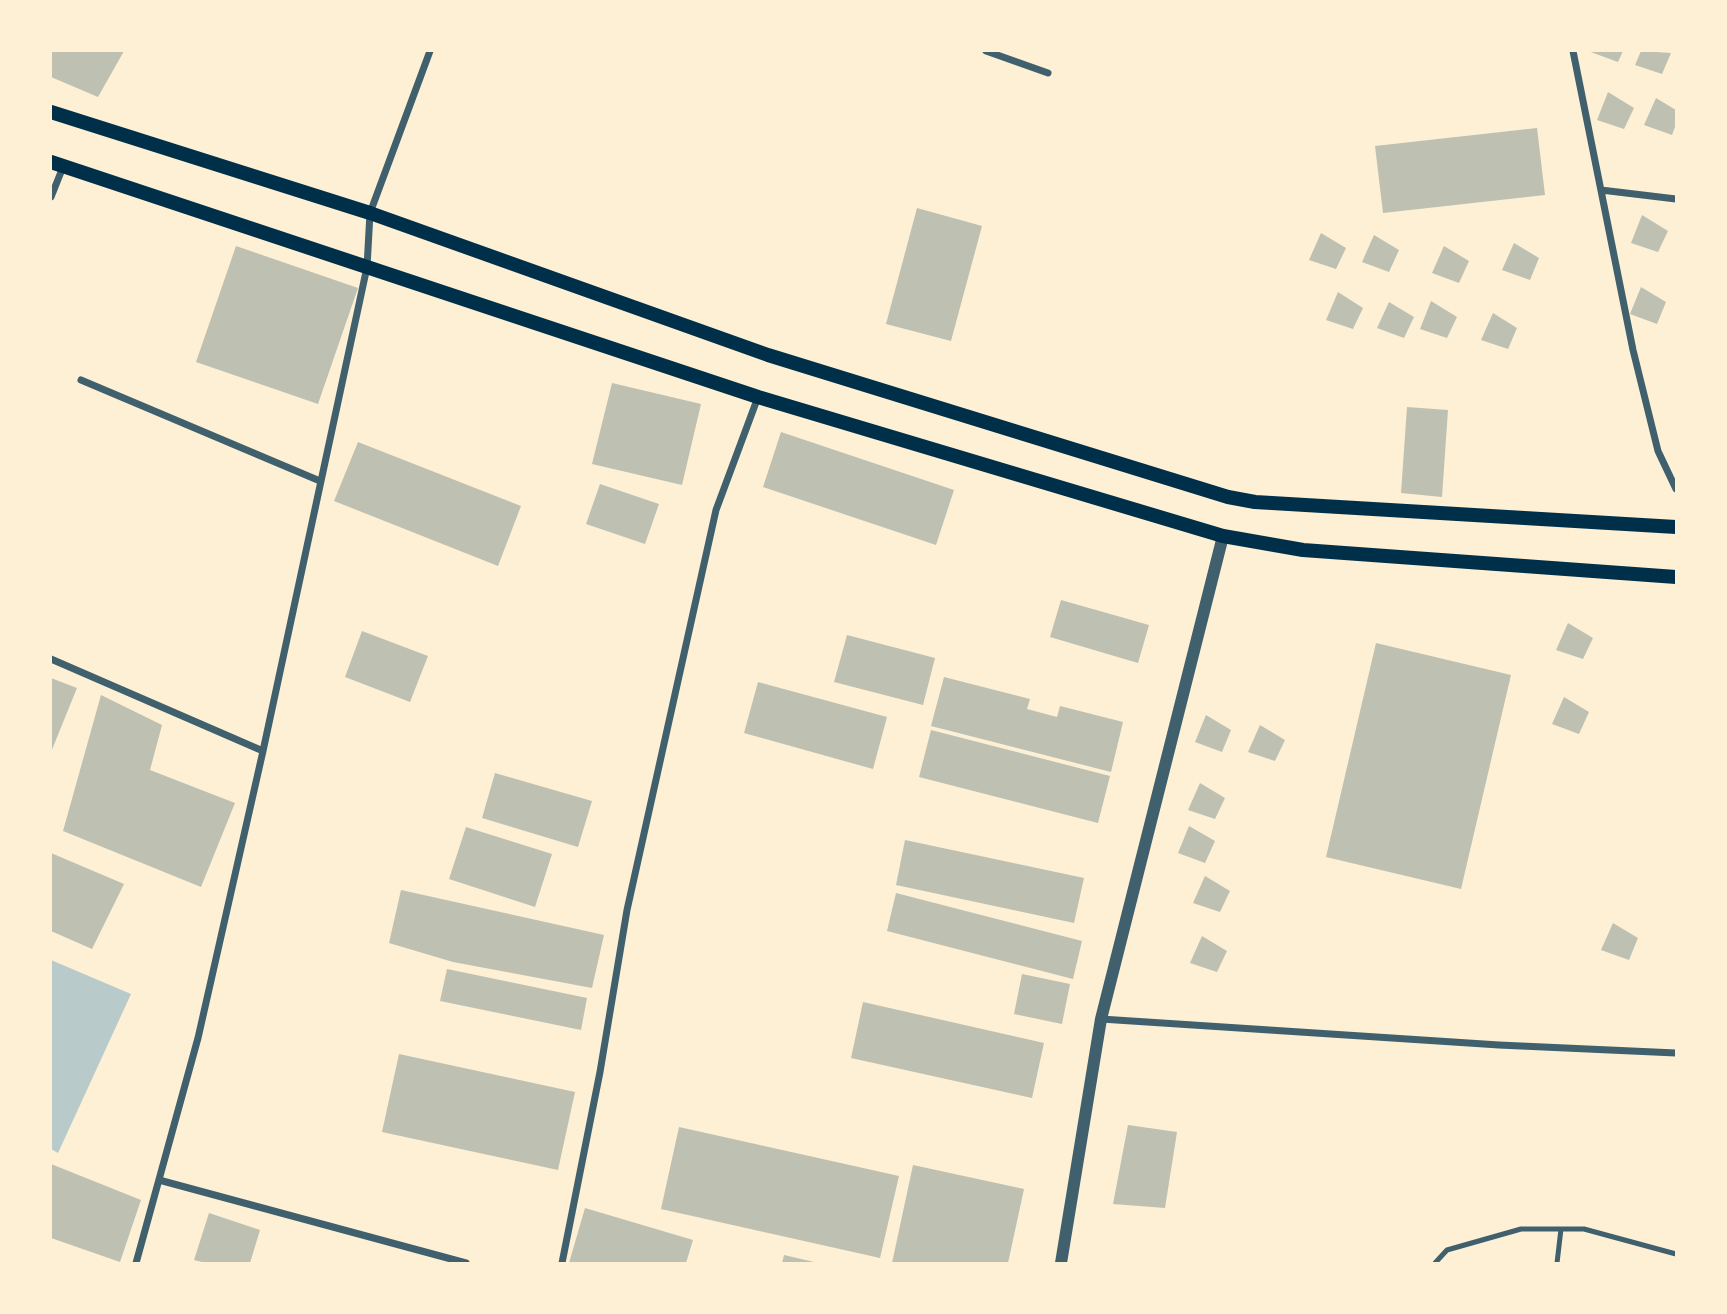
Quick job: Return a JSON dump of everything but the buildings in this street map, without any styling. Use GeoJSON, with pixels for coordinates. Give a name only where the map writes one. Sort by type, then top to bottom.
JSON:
{"type":"FeatureCollection","features":[{"type":"Feature","properties":{"kind":"main road"},"geometry":{"type":"LineString","coordinates":[[51,112],[370,213],[768,355],[1228,497],[1255,502],[1676,527]]}},
{"type":"Feature","properties":{"kind":"main road"},"geometry":{"type":"LineString","coordinates":[[57,164],[758,397],[1223,536],[1329,552],[1676,577]]}},
{"type":"Feature","properties":{"kind":"street"},"geometry":{"type":"LineString","coordinates":[[136,1263],[198,1038],[263,751],[367,267],[370,213],[430,51]]}},
{"type":"Feature","properties":{"kind":"street"},"geometry":{"type":"LineString","coordinates":[[986,51],[1048,73]]}},
{"type":"Feature","properties":{"kind":"street"},"geometry":{"type":"LineString","coordinates":[[1573,51],[1633,350],[1658,451],[1676,489]]}},
{"type":"Feature","properties":{"kind":"street"},"geometry":{"type":"LineString","coordinates":[[51,197],[57,164]]}},
{"type":"Feature","properties":{"kind":"street"},"geometry":{"type":"LineString","coordinates":[[1601,190],[1676,199]]}},
{"type":"Feature","properties":{"kind":"street"},"geometry":{"type":"LineString","coordinates":[[81,380],[320,481]]}},
{"type":"Feature","properties":{"kind":"street"},"geometry":{"type":"LineString","coordinates":[[562,1263],[600,1072],[627,910],[716,510],[758,397]]}},
{"type":"Feature","properties":{"kind":"street"},"geometry":{"type":"LineString","coordinates":[[1060,1263],[1101,1018],[1223,536]]}},
{"type":"Feature","properties":{"kind":"street"},"geometry":{"type":"LineString","coordinates":[[51,659],[263,751]]}},
{"type":"Feature","properties":{"kind":"street"},"geometry":{"type":"LineString","coordinates":[[1101,1018],[1499,1045],[1676,1053]]}},
{"type":"Feature","properties":{"kind":"street"},"geometry":{"type":"LineString","coordinates":[[159,1180],[466,1263]]}},
{"type":"Feature","properties":{"kind":"lane"},"geometry":{"type":"LineString","coordinates":[[1435,1263],[1447,1250],[1521,1229],[1584,1229],[1676,1254]]}},
{"type":"Feature","properties":{"kind":"lane"},"geometry":{"type":"LineString","coordinates":[[1557,1263],[1561,1229]]}},
{"type":"Feature","properties":{"kind":"shaded area"},"geometry":{"type":"Polygon","coordinates":[[[51,960],[131,994],[58,1153],[51,1149],[51,960]]]}}]}
